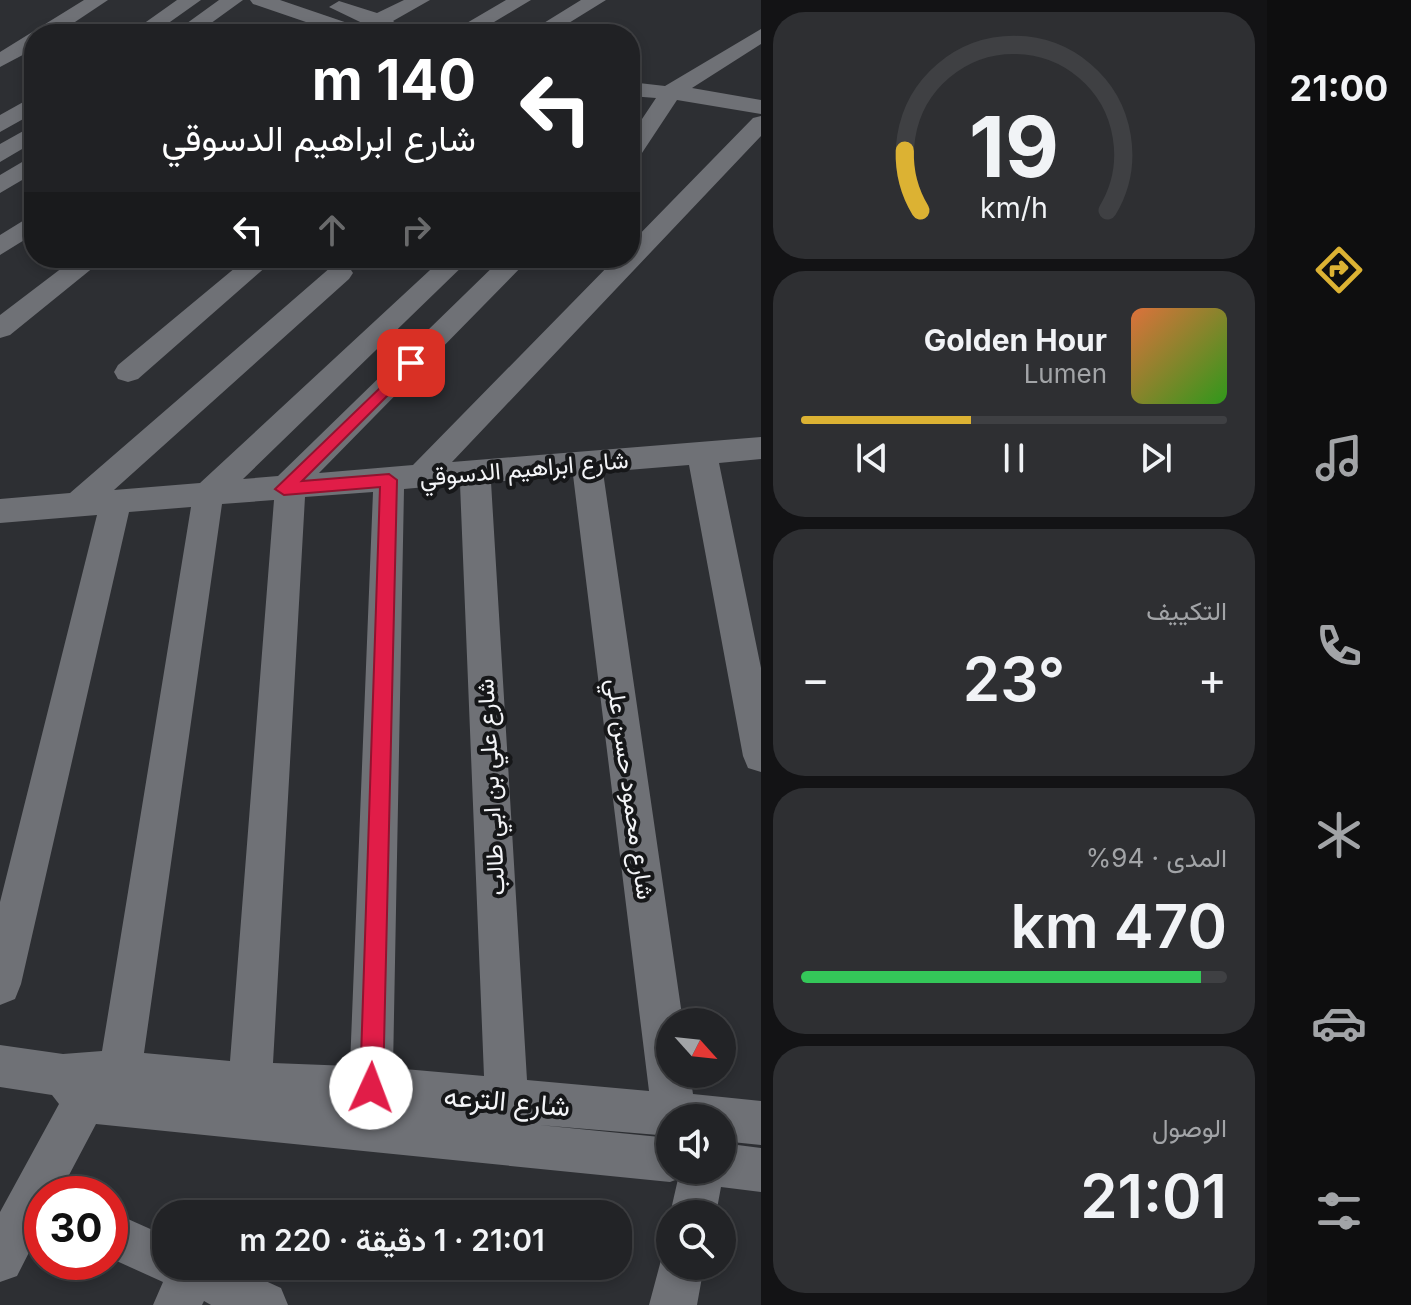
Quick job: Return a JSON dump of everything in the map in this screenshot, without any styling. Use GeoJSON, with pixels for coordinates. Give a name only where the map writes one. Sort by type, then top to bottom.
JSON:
{"type":"FeatureCollection","features":[{"type":"Feature","properties":{"kind":"street"},"geometry":{"type":"LineString","coordinates":[[59,24],[98,0]]}},
{"type":"Feature","properties":{"kind":"street"},"geometry":{"type":"LineString","coordinates":[[154,24],[191,0]]}},
{"type":"Feature","properties":{"kind":"street"},"geometry":{"type":"LineString","coordinates":[[197,24],[233,0]]}},
{"type":"Feature","properties":{"kind":"street"},"geometry":{"type":"LineString","coordinates":[[398,24],[420,0]]}},
{"type":"Feature","properties":{"kind":"street"},"geometry":{"type":"LineString","coordinates":[[477,24],[521,0]]}},
{"type":"Feature","properties":{"kind":"street"},"geometry":{"type":"LineString","coordinates":[[554,24],[596,0]]}},
{"type":"Feature","properties":{"kind":"street"},"geometry":{"type":"LineString","coordinates":[[245,18],[264,1],[317,10],[367,24]]}},
{"type":"Feature","properties":{"kind":"street"},"geometry":{"type":"LineString","coordinates":[[317,10],[343,24]]}},
{"type":"Feature","properties":{"kind":"street"},"geometry":{"type":"LineString","coordinates":[[640,139],[671,92],[761,35]]}},
{"type":"Feature","properties":{"kind":"street"},"geometry":{"type":"LineString","coordinates":[[0,61],[24,46]]}},
{"type":"Feature","properties":{"kind":"street"},"geometry":{"type":"LineString","coordinates":[[640,90],[761,107]]}},
{"type":"Feature","properties":{"kind":"street"},"geometry":{"type":"LineString","coordinates":[[0,125],[24,109]]}},
{"type":"Feature","properties":{"kind":"street"},"geometry":{"type":"LineString","coordinates":[[640,244],[761,123]]}},
{"type":"Feature","properties":{"kind":"street"},"geometry":{"type":"LineString","coordinates":[[0,155],[24,139]]}},
{"type":"Feature","properties":{"kind":"street"},"geometry":{"type":"LineString","coordinates":[[0,186],[24,169]]}},
{"type":"Feature","properties":{"kind":"street"},"geometry":{"type":"LineString","coordinates":[[0,247],[24,229]]}},
{"type":"Feature","properties":{"kind":"street"},"geometry":{"type":"LineString","coordinates":[[0,329],[79,268]]}},
{"type":"Feature","properties":{"kind":"street"},"geometry":{"type":"LineString","coordinates":[[128,372],[251,268]]}},
{"type":"Feature","properties":{"kind":"street"},"geometry":{"type":"LineString","coordinates":[[48,1176],[92,1080],[208,494],[447,268]]}},
{"type":"Feature","properties":{"kind":"street"},"geometry":{"type":"LineString","coordinates":[[250,1084],[287,489],[507,268]]}},
{"type":"Feature","properties":{"kind":"street"},"geometry":{"type":"LineString","coordinates":[[371,1088],[404,479],[616,268]]}},
{"type":"Feature","properties":{"kind":"street"},"geometry":{"type":"LineString","coordinates":[[78,504],[340,273]]}},
{"type":"Feature","properties":{"kind":"street","name":"شارع ابراهيم الدسوقي"},"geometry":{"type":"LineString","coordinates":[[2,519],[78,504],[761,448]]}},
{"type":"Feature","properties":{"kind":"street"},"geometry":{"type":"LineString","coordinates":[[702,454],[761,756]]}},
{"type":"Feature","properties":{"kind":"street","name":"شارع محمود حسن علي"},"geometry":{"type":"LineString","coordinates":[[587,464],[691,1104]]}},
{"type":"Feature","properties":{"kind":"street","name":"شارع علي بن ابي طالب"},"geometry":{"type":"LineString","coordinates":[[475,473],[507,1102]]}},
{"type":"Feature","properties":{"kind":"street"},"geometry":{"type":"LineString","coordinates":[[0,984],[116,501]]}},
{"type":"Feature","properties":{"kind":"street","name":"شارع الترعه"},"geometry":{"type":"LineString","coordinates":[[0,1066],[656,1158]]}},
{"type":"Feature","properties":{"kind":"street","name":"شارع الترعه"},"geometry":{"type":"LineString","coordinates":[[92,1080],[371,1088],[656,1113]]}},
{"type":"Feature","properties":{"kind":"street"},"geometry":{"type":"LineString","coordinates":[[736,1120],[761,1123]]}},
{"type":"Feature","properties":{"kind":"street"},"geometry":{"type":"LineString","coordinates":[[736,1167],[761,1170]]}},
{"type":"Feature","properties":{"kind":"street"},"geometry":{"type":"LineString","coordinates":[[0,1259],[24,1221]]}},
{"type":"Feature","properties":{"kind":"street"},"geometry":{"type":"LineString","coordinates":[[128,1245],[152,1260]]}},
{"type":"Feature","properties":{"kind":"street"},"geometry":{"type":"LineString","coordinates":[[190,1280],[254,1303]]}},
{"type":"Feature","properties":{"kind":"street"},"geometry":{"type":"LineString","coordinates":[[673,1305],[678,1280]]}},
{"type":"Feature","properties":{"kind":"route"},"geometry":{"type":"LineString","coordinates":[[371,1088],[389,480],[284,489],[411,363]]}}]}
